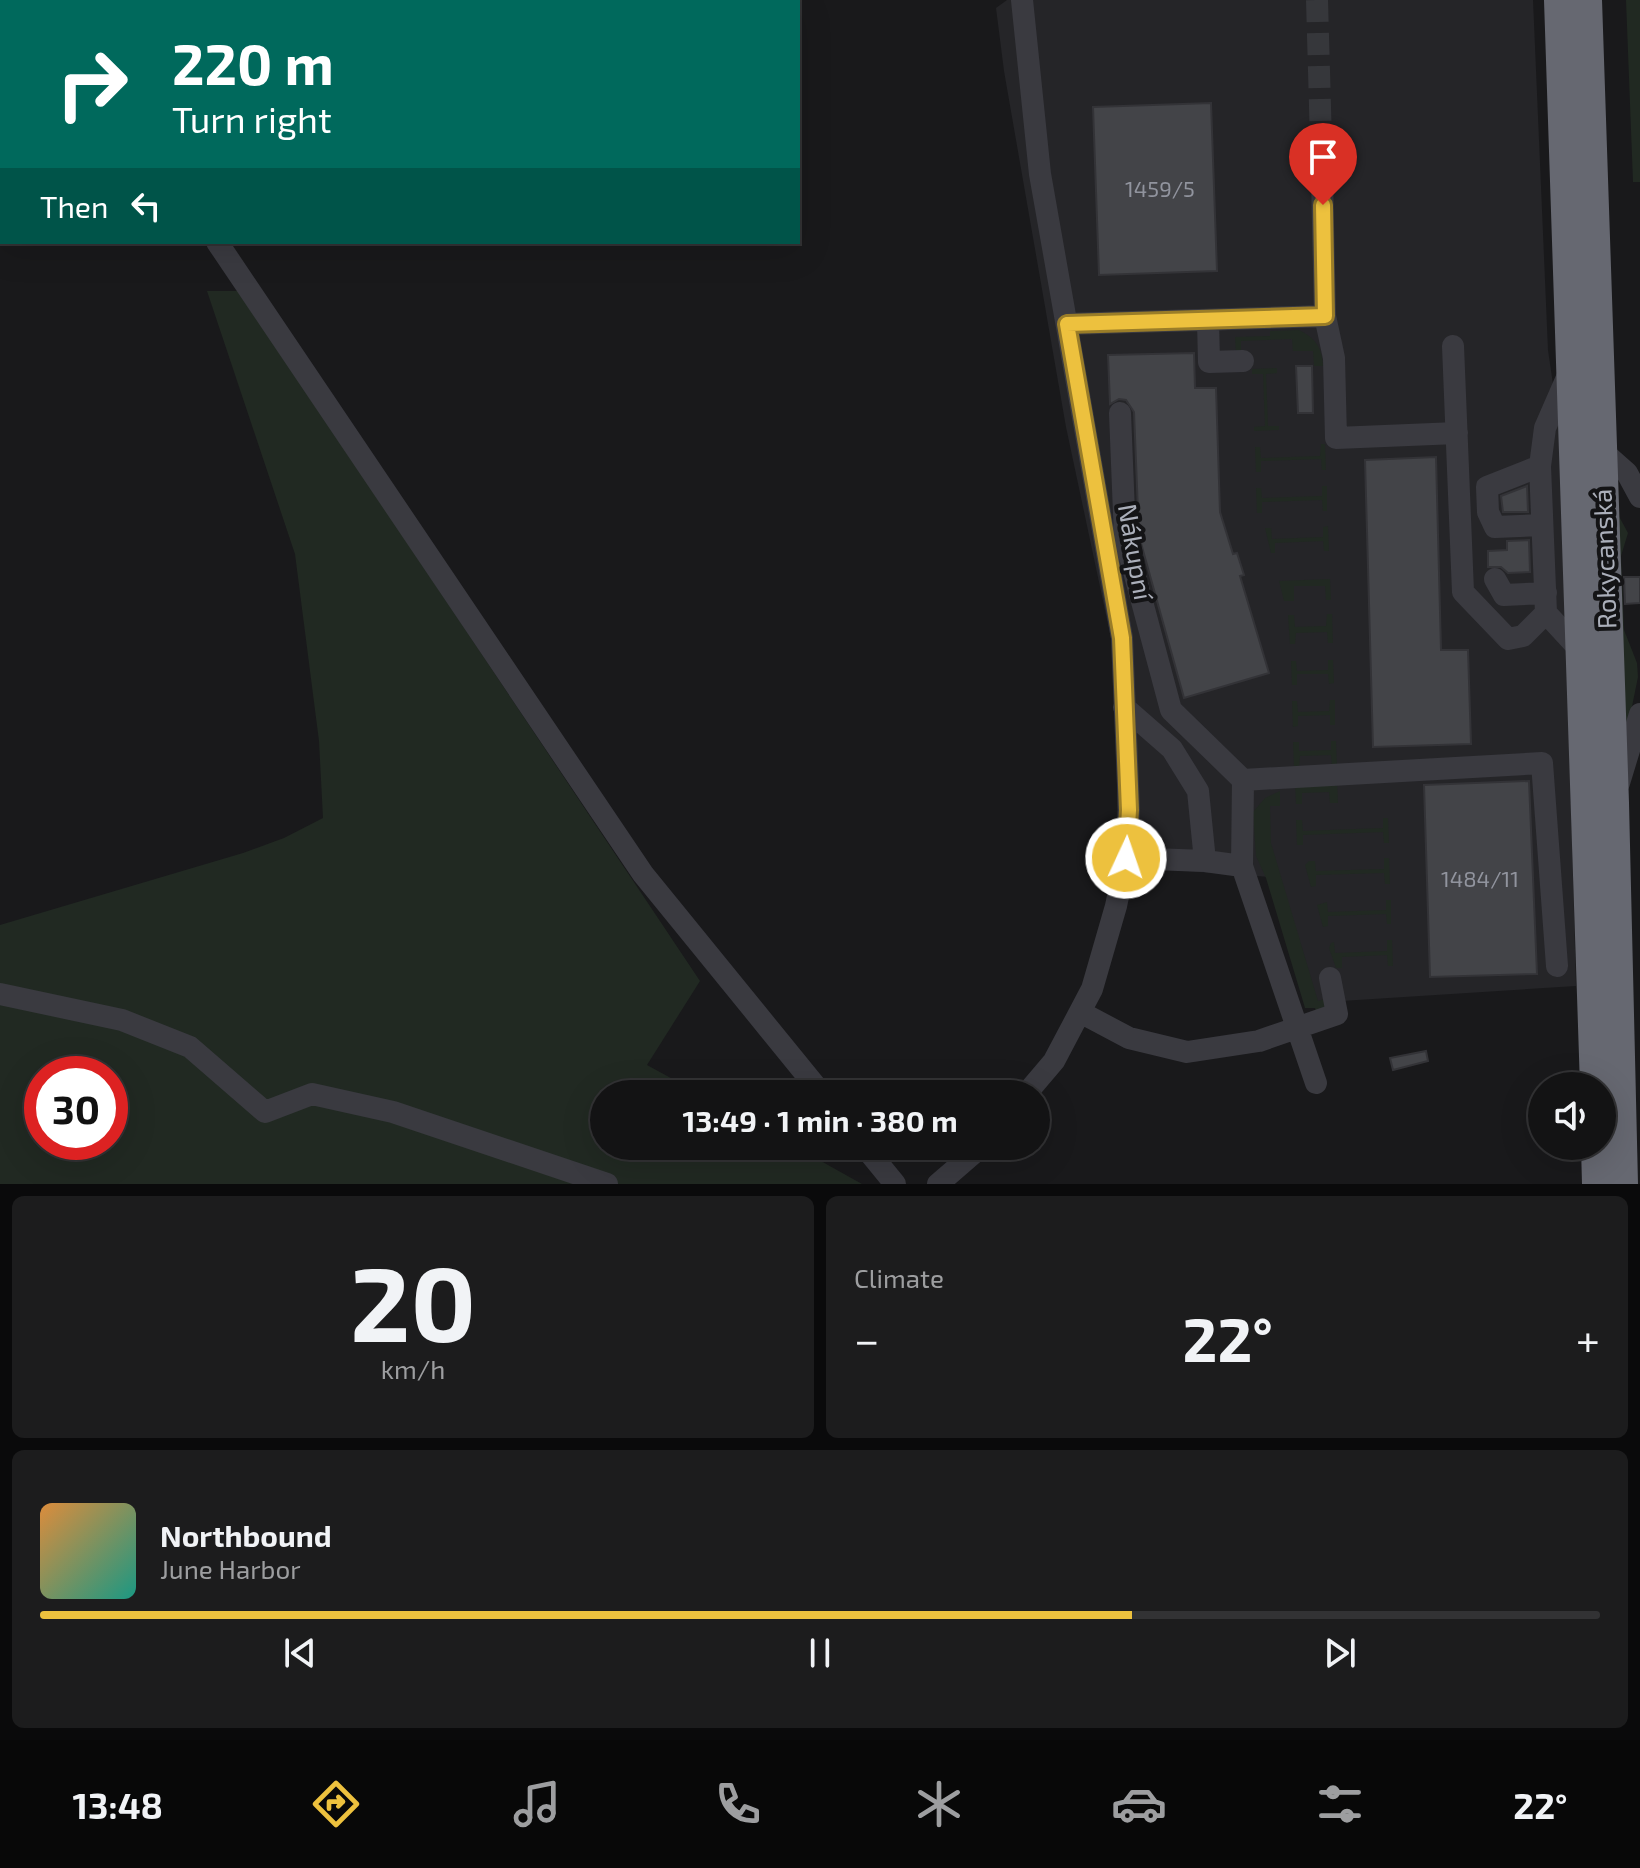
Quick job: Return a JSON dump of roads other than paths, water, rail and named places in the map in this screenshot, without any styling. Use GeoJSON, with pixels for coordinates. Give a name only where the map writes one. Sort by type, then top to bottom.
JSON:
{"type":"FeatureCollection","features":[{"type":"Feature","properties":{"kind":"highway","name":"Rokycanská"},"geometry":{"type":"LineString","coordinates":[[1560,0],[1596,1072]]}},
{"type":"Feature","properties":{"kind":"highway","name":"Rokycanská"},"geometry":{"type":"LineString","coordinates":[[1586,0],[1613,803],[1629,1118],[1622,1184]]}},
{"type":"Feature","properties":{"kind":"highway"},"geometry":{"type":"LineString","coordinates":[[1597,1160],[1598,1184]]}},
{"type":"Feature","properties":{"kind":"street","name":"Nákupní"},"geometry":{"type":"LineString","coordinates":[[1022,0],[1040,174],[1122,638],[1129,810],[1126,858],[1096,975],[1054,1061],[1038,1080]]}},
{"type":"Feature","properties":{"kind":"street"},"geometry":{"type":"LineString","coordinates":[[1322,177],[1325,316],[1334,358],[1336,438],[1457,433]]}},
{"type":"Feature","properties":{"kind":"street"},"geometry":{"type":"LineString","coordinates":[[218,244],[643,874],[811,1080]]}},
{"type":"Feature","properties":{"kind":"street"},"geometry":{"type":"LineString","coordinates":[[1067,324],[1325,316]]}},
{"type":"Feature","properties":{"kind":"street"},"geometry":{"type":"LineString","coordinates":[[1208,321],[1209,362],[1243,361]]}},
{"type":"Feature","properties":{"kind":"street"},"geometry":{"type":"LineString","coordinates":[[1453,346],[1463,592],[1508,639],[1523,636],[1546,603]]}},
{"type":"Feature","properties":{"kind":"street"},"geometry":{"type":"LineString","coordinates":[[1572,365],[1545,428],[1540,466],[1546,603],[1581,651]]}},
{"type":"Feature","properties":{"kind":"street"},"geometry":{"type":"LineString","coordinates":[[1120,413],[1125,538],[1171,710],[1243,780],[1242,866],[1316,1083]]}},
{"type":"Feature","properties":{"kind":"street"},"geometry":{"type":"LineString","coordinates":[[1601,450],[1627,473],[1640,497]]}},
{"type":"Feature","properties":{"kind":"street"},"geometry":{"type":"LineString","coordinates":[[1494,551],[1495,527],[1488,512],[1487,487],[1540,466]]}},
{"type":"Feature","properties":{"kind":"street"},"geometry":{"type":"LineString","coordinates":[[1495,527],[1542,525]]}},
{"type":"Feature","properties":{"kind":"street"},"geometry":{"type":"LineString","coordinates":[[1500,587],[1546,603]]}},
{"type":"Feature","properties":{"kind":"street"},"geometry":{"type":"LineString","coordinates":[[1124,707],[1172,749],[1198,791],[1205,861]]}},
{"type":"Feature","properties":{"kind":"street"},"geometry":{"type":"LineString","coordinates":[[1613,803],[1640,714]]}},
{"type":"Feature","properties":{"kind":"street"},"geometry":{"type":"LineString","coordinates":[[1243,780],[1542,763],[1557,966]]}},
{"type":"Feature","properties":{"kind":"street"},"geometry":{"type":"LineString","coordinates":[[1126,858],[1205,861],[1242,866]]}},
{"type":"Feature","properties":{"kind":"street"},"geometry":{"type":"LineString","coordinates":[[1080,1012],[1129,1038],[1187,1052],[1259,1041],[1337,1014],[1330,978]]}},
{"type":"Feature","properties":{"kind":"street"},"geometry":{"type":"LineString","coordinates":[[0,994],[122,1020],[190,1047],[265,1112],[312,1094],[393,1112],[607,1184]]}},
{"type":"Feature","properties":{"kind":"street"},"geometry":{"type":"LineString","coordinates":[[875,1160],[895,1184]]}},
{"type":"Feature","properties":{"kind":"street"},"geometry":{"type":"LineString","coordinates":[[938,1184],[966,1160]]}},
{"type":"Feature","properties":{"kind":"tunnel"},"geometry":{"type":"LineString","coordinates":[[1317,0],[1322,177]]}}]}
